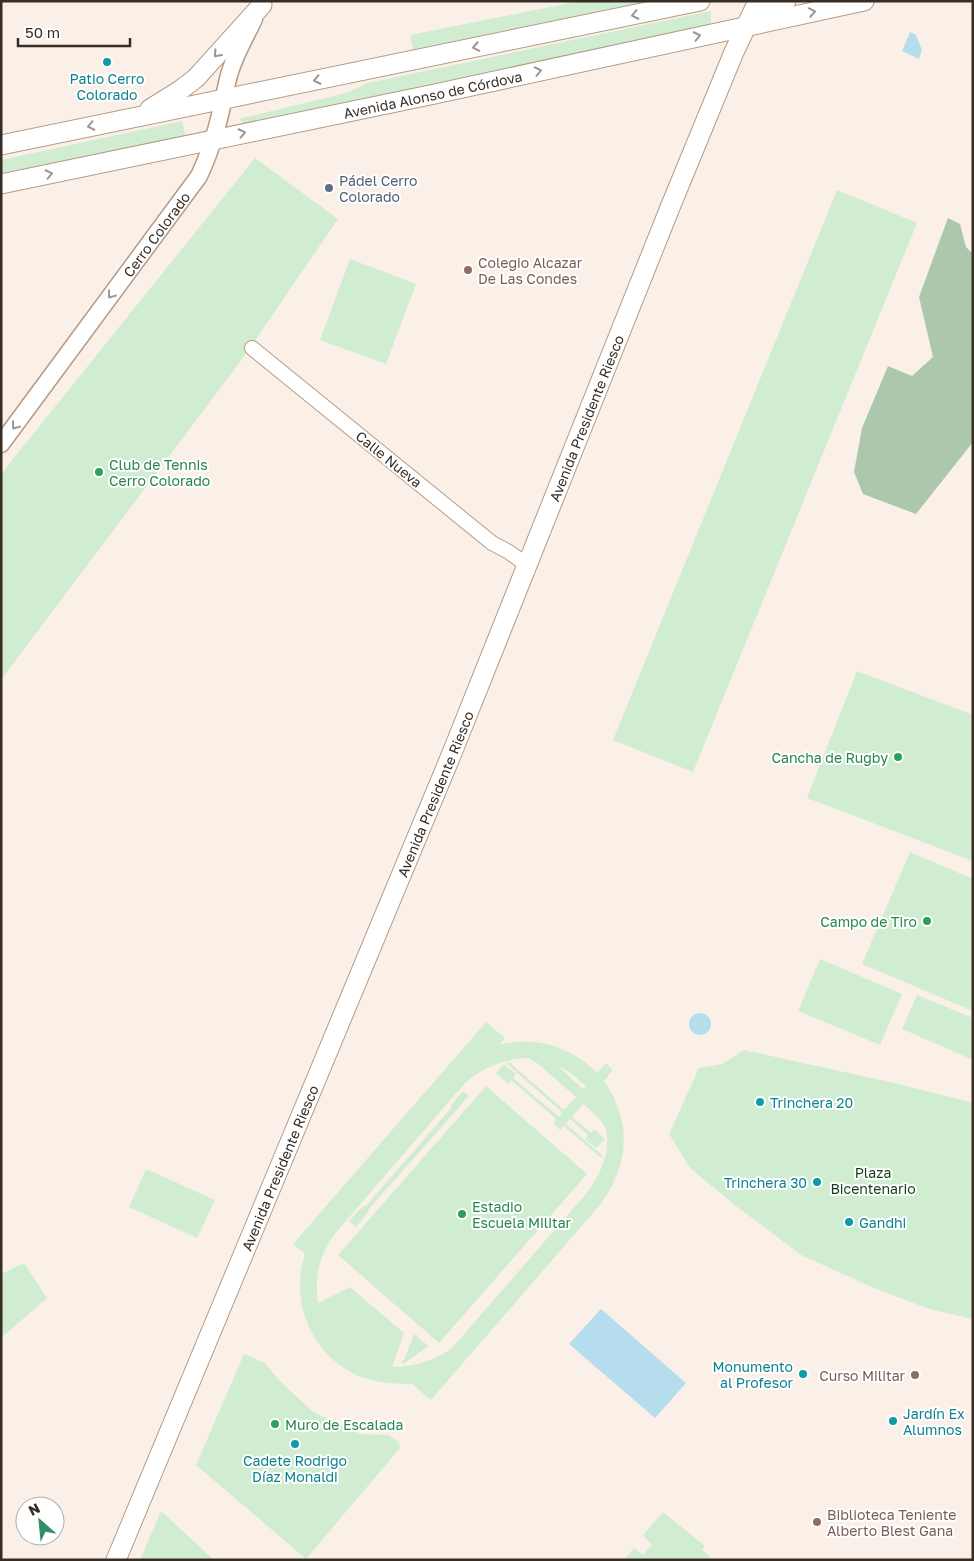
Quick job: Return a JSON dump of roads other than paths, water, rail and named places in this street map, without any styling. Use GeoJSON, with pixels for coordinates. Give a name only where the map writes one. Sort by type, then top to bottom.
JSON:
{"type":"FeatureCollection","features":[{"type":"Feature","properties":{"kind":"main road"},"geometry":{"type":"LineString","coordinates":[[1,145],[700,1]]}},
{"type":"Feature","properties":{"kind":"main road","name":"Avenida Presidente Riesco"},"geometry":{"type":"LineString","coordinates":[[116,1560],[452,753],[669,210],[734,52],[758,1]]}},
{"type":"Feature","properties":{"kind":"main road"},"geometry":{"type":"LineString","coordinates":[[747,25],[786,1]]}},
{"type":"Feature","properties":{"kind":"main road","name":"Avenida Alonso de Córdova"},"geometry":{"type":"LineString","coordinates":[[1,184],[430,95],[864,1]]}},
{"type":"Feature","properties":{"kind":"main road"},"geometry":{"type":"LineString","coordinates":[[138,116],[179,91],[196,78],[263,3]]}},
{"type":"Feature","properties":{"kind":"street","name":"Cerro Colorado"},"geometry":{"type":"LineString","coordinates":[[1,444],[199,176],[215,139],[227,83],[236,56],[263,3]]}},
{"type":"Feature","properties":{"kind":"street","name":"Calle Nueva"},"geometry":{"type":"LineString","coordinates":[[252,348],[487,539],[528,566]]}},
{"type":"Feature","properties":{"kind":"water"},"geometry":{"type":"Polygon","coordinates":[[[910,32],[916,35],[922,50],[919,59],[902,51],[910,32]]]}},
{"type":"Feature","properties":{"kind":"water"},"geometry":{"type":"Polygon","coordinates":[[[700,1013],[708,1016],[711,1024],[708,1032],[700,1035],[692,1032],[689,1024],[692,1016],[700,1013]]]}},
{"type":"Feature","properties":{"kind":"water"},"geometry":{"type":"Polygon","coordinates":[[[601,1309],[686,1383],[655,1418],[569,1344],[601,1309]]]}},
{"type":"Feature","properties":{"kind":"place","name":"Patio Cerro Colorado"},"geometry":{"type":"Point","coordinates":[107,62]}},
{"type":"Feature","properties":{"kind":"place","name":"Pádel Cerro Colorado"},"geometry":{"type":"Point","coordinates":[329,188]}},
{"type":"Feature","properties":{"kind":"place","name":"Colegio Alcazar De Las Condes"},"geometry":{"type":"Point","coordinates":[468,270]}},
{"type":"Feature","properties":{"kind":"place","name":"Club de Tennis Cerro Colorado"},"geometry":{"type":"Point","coordinates":[99,472]}},
{"type":"Feature","properties":{"kind":"place","name":"Cancha de Rugby"},"geometry":{"type":"Point","coordinates":[898,757]}},
{"type":"Feature","properties":{"kind":"place","name":"Campo de Tiro"},"geometry":{"type":"Point","coordinates":[927,921]}},
{"type":"Feature","properties":{"kind":"place","name":"Trinchera 20"},"geometry":{"type":"Point","coordinates":[760,1102]}},
{"type":"Feature","properties":{"kind":"place","name":"Trinchera 30"},"geometry":{"type":"Point","coordinates":[817,1182]}},
{"type":"Feature","properties":{"kind":"place","name":"Estadio Escuela Militar"},"geometry":{"type":"Point","coordinates":[462,1214]}},
{"type":"Feature","properties":{"kind":"place","name":"Gandhi"},"geometry":{"type":"Point","coordinates":[849,1222]}},
{"type":"Feature","properties":{"kind":"place","name":"Monumento al Profesor"},"geometry":{"type":"Point","coordinates":[803,1374]}},
{"type":"Feature","properties":{"kind":"place","name":"Curso Militar"},"geometry":{"type":"Point","coordinates":[915,1375]}},
{"type":"Feature","properties":{"kind":"place","name":"Jardín Ex Alumnos"},"geometry":{"type":"Point","coordinates":[893,1421]}},
{"type":"Feature","properties":{"kind":"place","name":"Muro de Escalada"},"geometry":{"type":"Point","coordinates":[275,1424]}},
{"type":"Feature","properties":{"kind":"place","name":"Cadete Rodrigo Díaz Monaldi"},"geometry":{"type":"Point","coordinates":[295,1444]}},
{"type":"Feature","properties":{"kind":"place","name":"Biblioteca Teniente Alberto Blest Gana"},"geometry":{"type":"Point","coordinates":[817,1522]}},
{"type":"Feature","properties":{"kind":"park label","name":"Plaza Bicentenario"},"geometry":{"type":"Point","coordinates":[873,1180]}}]}
